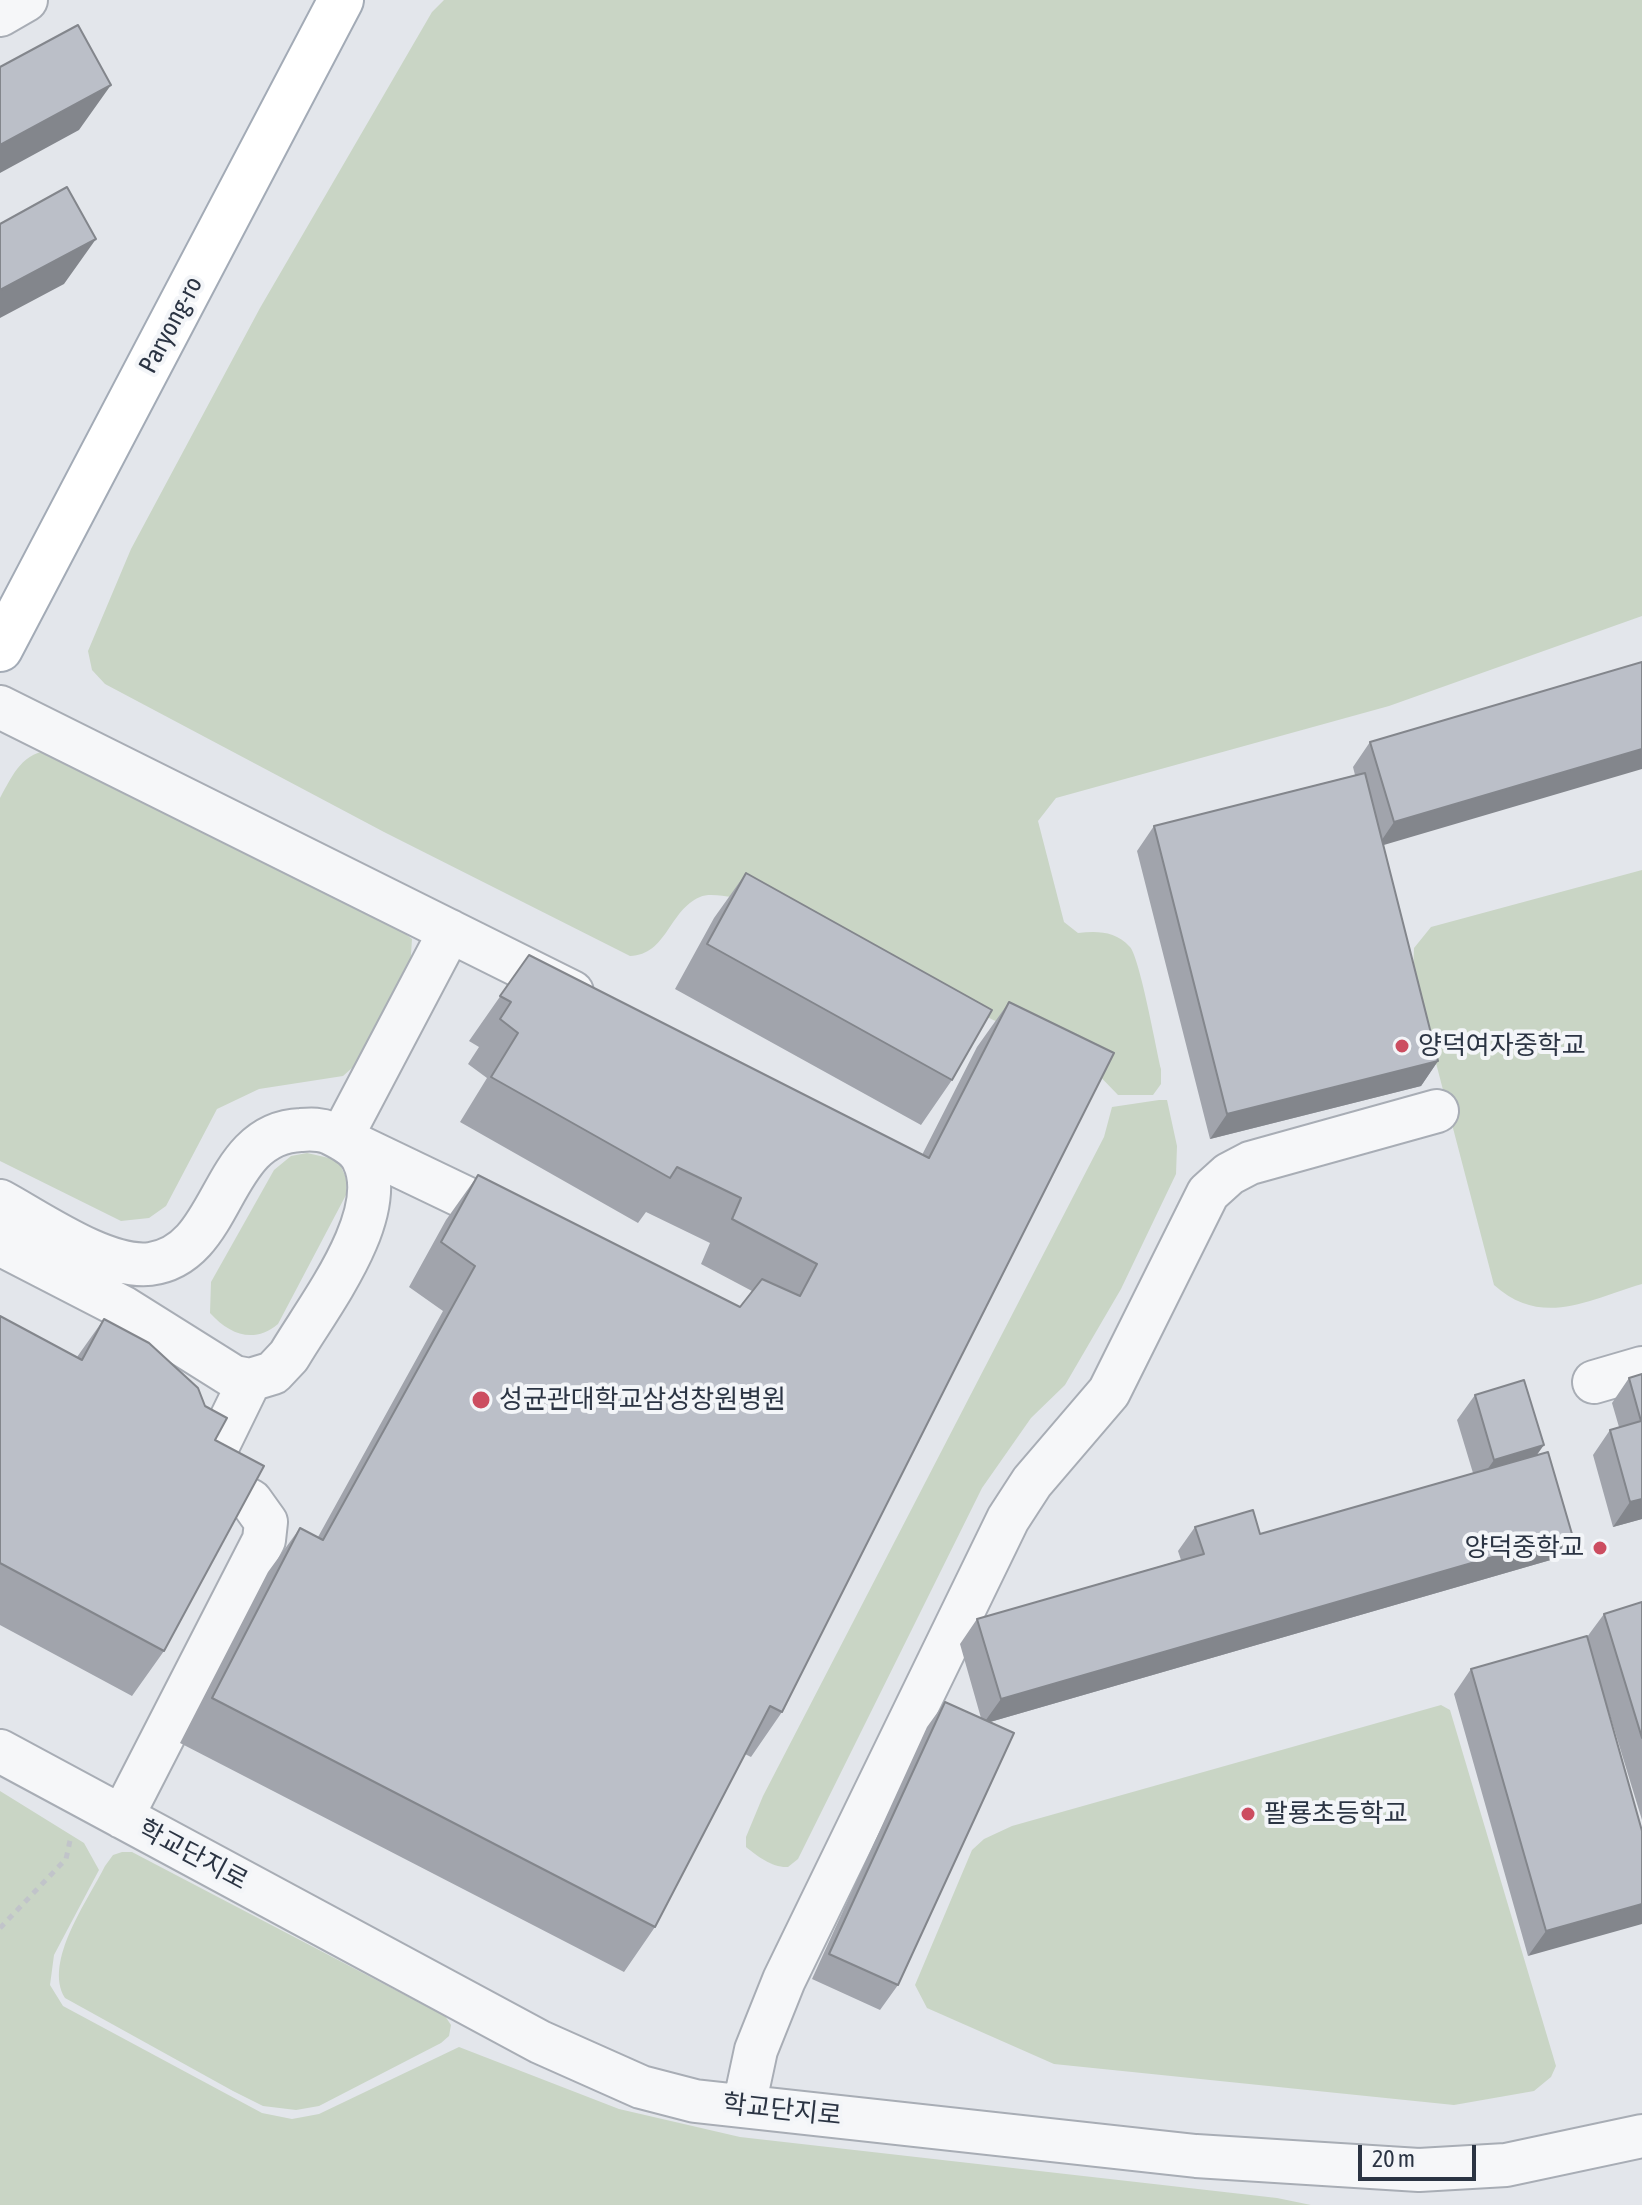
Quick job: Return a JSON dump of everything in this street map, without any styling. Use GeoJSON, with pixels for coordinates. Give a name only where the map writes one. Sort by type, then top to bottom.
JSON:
{"type":"FeatureCollection","features":[{"type":"Feature","properties":{"kind":"main road","name":"Paryong-ro"},"geometry":{"type":"LineString","coordinates":[[0,649],[341,0]]}},
{"type":"Feature","properties":{"kind":"street"},"geometry":{"type":"LineString","coordinates":[[0,15],[26,0]]}},
{"type":"Feature","properties":{"kind":"street"},"geometry":{"type":"LineString","coordinates":[[0,707],[606,1009]]}},
{"type":"Feature","properties":{"kind":"street"},"geometry":{"type":"LineString","coordinates":[[343,1139],[450,931]]}},
{"type":"Feature","properties":{"kind":"street"},"geometry":{"type":"LineString","coordinates":[[744,2106],[756,2050],[784,1980],[1008,1519],[1032,1482],[1109,1392],[1208,1193],[1229,1174],[1250,1163],[1437,1111]]}},
{"type":"Feature","properties":{"kind":"street"},"geometry":{"type":"LineString","coordinates":[[0,1201],[95,1252],[127,1263],[151,1264],[182,1253],[197,1237],[244,1158],[262,1140],[290,1130],[320,1129],[473,1200],[548,1239]]}},
{"type":"Feature","properties":{"kind":"street"},"geometry":{"type":"LineString","coordinates":[[343,1139],[362,1156],[370,1178],[361,1234]]}},
{"type":"Feature","properties":{"kind":"street"},"geometry":{"type":"LineString","coordinates":[[0,1244],[124,1308],[217,1369],[250,1380],[273,1373],[289,1356],[361,1234],[376,1214],[397,1197],[424,1190],[473,1200]]}},
{"type":"Feature","properties":{"kind":"street"},"geometry":{"type":"LineString","coordinates":[[1594,1382],[1642,1368]]}},
{"type":"Feature","properties":{"kind":"street"},"geometry":{"type":"LineString","coordinates":[[122,1817],[264,1540],[266,1522],[251,1501],[214,1481],[207,1468],[250,1380]]}},
{"type":"Feature","properties":{"kind":"street","name":"학교단지로"},"geometry":{"type":"LineString","coordinates":[[0,1751],[596,2069],[641,2087],[695,2101],[1196,2156],[1419,2170],[1506,2165],[1642,2136]]}},
{"type":"Feature","properties":{"kind":"path"},"geometry":{"type":"LineString","coordinates":[[0,1928],[66,1859],[79,1794]]}},
{"type":"Feature","properties":{"kind":"green space"},"geometry":{"type":"Polygon","coordinates":[[[444,0],[1642,0],[1642,616],[1389,706],[1056,798],[1038,821],[1064,922],[1078,933],[1106,933],[1130,947],[1143,985],[1161,1069],[1161,1084],[1153,1095],[1118,1095],[1089,1065],[732,897],[700,897],[681,912],[652,948],[630,956],[384,832],[105,684],[92,670],[88,651],[131,549],[260,308],[432,12],[444,0]]]}},
{"type":"Feature","properties":{"kind":"green space"},"geometry":{"type":"Polygon","coordinates":[[[53,750],[394,925],[412,939],[410,970],[361,1060],[343,1076],[259,1089],[217,1109],[166,1206],[149,1218],[121,1221],[0,1161],[0,798],[26,759],[53,750]]]}},
{"type":"Feature","properties":{"kind":"green space"},"geometry":{"type":"Polygon","coordinates":[[[1642,870],[1642,1284],[1566,1307],[1530,1305],[1512,1298],[1494,1285],[1413,975],[1414,948],[1431,927],[1642,870]]]}},
{"type":"Feature","properties":{"kind":"green space"},"geometry":{"type":"Polygon","coordinates":[[[1167,1100],[1177,1146],[1176,1174],[1121,1289],[1065,1385],[1031,1418],[982,1488],[798,1859],[788,1867],[766,1861],[746,1847],[746,1837],[763,1796],[1104,1137],[1112,1107],[1167,1100]]]}},
{"type":"Feature","properties":{"kind":"green space"},"geometry":{"type":"Polygon","coordinates":[[[307,1153],[338,1160],[347,1180],[346,1195],[278,1324],[260,1334],[234,1331],[210,1313],[211,1282],[274,1170],[291,1156],[307,1153]]]}},
{"type":"Feature","properties":{"kind":"green space"},"geometry":{"type":"Polygon","coordinates":[[[1441,1705],[1450,1710],[1556,2066],[1551,2077],[1534,2091],[1454,2105],[1054,2064],[927,2008],[915,1985],[972,1850],[984,1839],[1012,1826],[1441,1705]]]}},
{"type":"Feature","properties":{"kind":"green space"},"geometry":{"type":"Polygon","coordinates":[[[0,1791],[84,1843],[99,1870],[54,1955],[50,1985],[63,2006],[262,2113],[292,2119],[319,2114],[459,2047],[619,2109],[740,2137],[1277,2198],[1311,2205],[0,2205],[0,1791]]]}},
{"type":"Feature","properties":{"kind":"green space"},"geometry":{"type":"Polygon","coordinates":[[[132,1852],[445,2016],[451,2025],[449,2036],[319,2106],[296,2110],[263,2106],[65,1998],[60,1983],[60,1967],[70,1931],[105,1866],[113,1855],[132,1852]]]}},
{"type":"Feature","properties":{"kind":"building"},"geometry":{"type":"Polygon","coordinates":[[[78,25],[111,85],[0,145],[0,67],[78,25]]]}},
{"type":"Feature","properties":{"kind":"building"},"geometry":{"type":"Polygon","coordinates":[[[67,187],[96,239],[0,290],[0,224],[67,187]]]}},
{"type":"Feature","properties":{"kind":"building"},"geometry":{"type":"Polygon","coordinates":[[[1642,662],[1642,749],[1394,822],[1370,742],[1642,662]]]}},
{"type":"Feature","properties":{"kind":"building"},"geometry":{"type":"Polygon","coordinates":[[[1365,773],[1438,1061],[1227,1114],[1154,826],[1365,773]]]}},
{"type":"Feature","properties":{"kind":"building"},"geometry":{"type":"Polygon","coordinates":[[[746,873],[992,1010],[952,1080],[707,944],[746,873]]]}},
{"type":"Feature","properties":{"kind":"building"},"geometry":{"type":"Polygon","coordinates":[[[529,955],[929,1158],[1009,1002],[1114,1053],[782,1712],[770,1706],[655,1927],[212,1698],[300,1528],[323,1540],[475,1266],[441,1242],[478,1175],[740,1307],[762,1279],[800,1296],[817,1264],[732,1219],[741,1198],[677,1167],[670,1178],[491,1077],[518,1033],[500,1019],[511,1002],[500,996],[529,955]]]}},
{"type":"Feature","properties":{"kind":"building"},"geometry":{"type":"Polygon","coordinates":[[[0,1316],[82,1360],[104,1319],[149,1343],[198,1388],[205,1406],[227,1418],[215,1440],[264,1466],[164,1651],[0,1563],[0,1316]]]}},
{"type":"Feature","properties":{"kind":"building"},"geometry":{"type":"Polygon","coordinates":[[[1642,1374],[1642,1499],[1630,1502],[1610,1430],[1641,1421],[1629,1378],[1642,1374]]]}},
{"type":"Feature","properties":{"kind":"building"},"geometry":{"type":"Polygon","coordinates":[[[1524,1380],[1544,1445],[1494,1460],[1475,1395],[1524,1380]]]}},
{"type":"Feature","properties":{"kind":"building"},"geometry":{"type":"Polygon","coordinates":[[[1548,1452],[1572,1534],[1001,1699],[977,1619],[1204,1554],[1195,1527],[1253,1510],[1260,1534],[1548,1452]]]}},
{"type":"Feature","properties":{"kind":"building"},"geometry":{"type":"Polygon","coordinates":[[[1642,1602],[1642,1738],[1604,1614],[1642,1602]]]}},
{"type":"Feature","properties":{"kind":"building"},"geometry":{"type":"Polygon","coordinates":[[[1587,1636],[1642,1831],[1642,1904],[1546,1931],[1471,1669],[1587,1636]]]}},
{"type":"Feature","properties":{"kind":"building"},"geometry":{"type":"Polygon","coordinates":[[[945,1702],[1014,1733],[898,1985],[829,1954],[945,1702]]]}},
{"type":"Feature","properties":{"kind":"place","name":"양덕여자중학교"},"geometry":{"type":"Point","coordinates":[1402,1046]}},
{"type":"Feature","properties":{"kind":"place","name":"성균관대학교삼성창원병원"},"geometry":{"type":"Point","coordinates":[481,1400]}},
{"type":"Feature","properties":{"kind":"place","name":"양덕중학교"},"geometry":{"type":"Point","coordinates":[1600,1548]}},
{"type":"Feature","properties":{"kind":"place","name":"팔룡초등학교"},"geometry":{"type":"Point","coordinates":[1248,1814]}}]}
